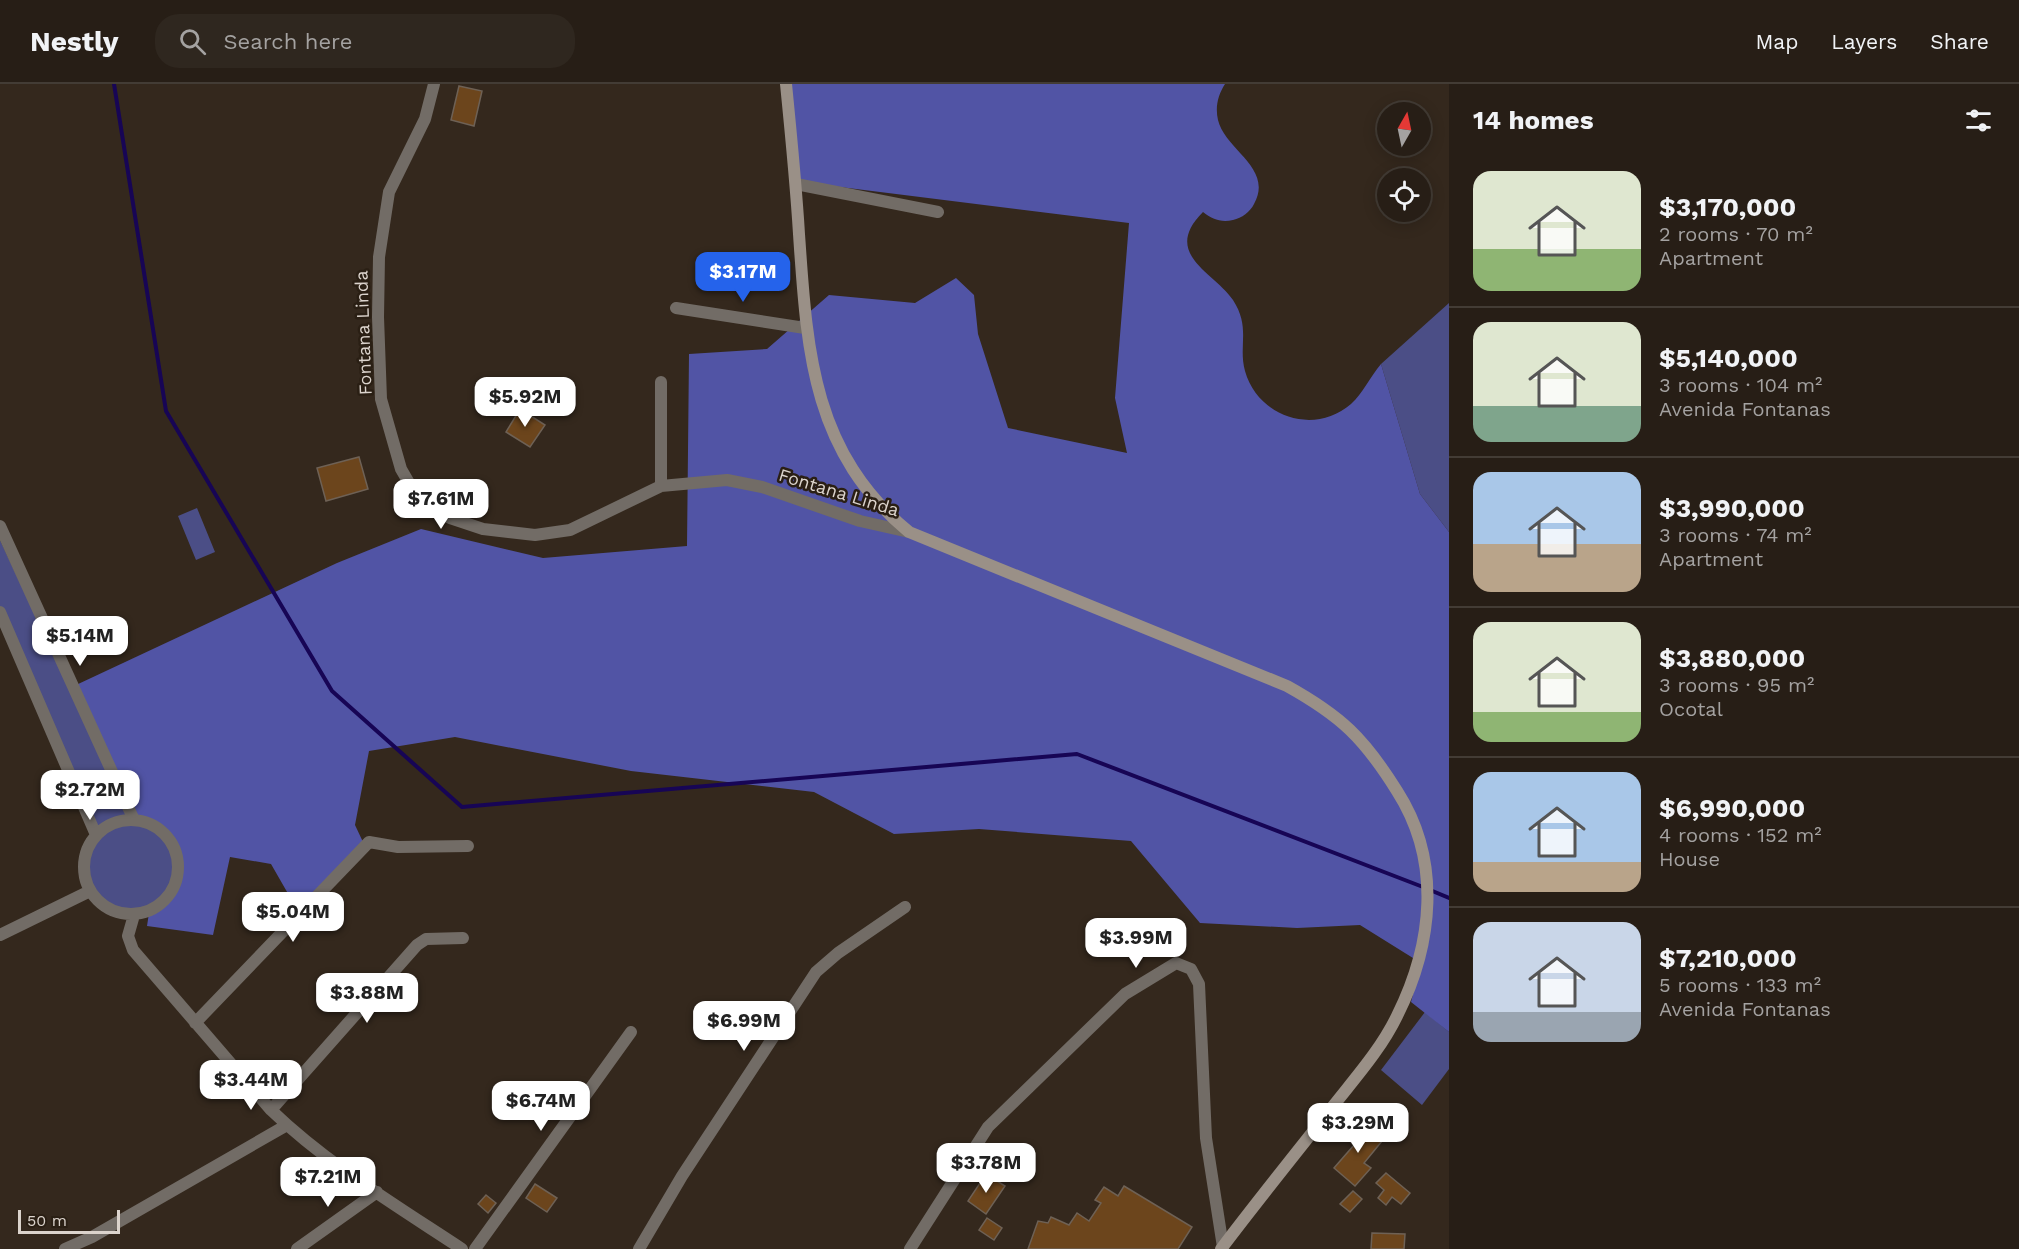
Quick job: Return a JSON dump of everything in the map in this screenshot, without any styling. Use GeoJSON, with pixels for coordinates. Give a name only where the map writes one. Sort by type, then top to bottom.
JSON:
{"type":"FeatureCollection","features":[{"type":"Feature","properties":{"kind":"main road"},"geometry":{"type":"LineString","coordinates":[[786,84],[796,184],[805,328],[816,387],[835,442],[867,492],[909,532],[1295,690],[1346,724],[1381,765],[1410,810],[1422,848],[1430,888],[1423,950],[1397,1016],[1374,1055],[1222,1248]]}},
{"type":"Feature","properties":{"kind":"street","name":"Fontana Linda"},"geometry":{"type":"LineString","coordinates":[[434,84],[425,119],[389,192],[379,257],[378,317],[381,399],[401,469],[411,491],[420,502],[466,525],[500,533],[535,535],[570,530],[661,486],[727,480],[762,487],[860,521],[909,532]]}},
{"type":"Feature","properties":{"kind":"street"},"geometry":{"type":"LineString","coordinates":[[796,184],[938,212]]}},
{"type":"Feature","properties":{"kind":"street"},"geometry":{"type":"LineString","coordinates":[[676,308],[805,328]]}},
{"type":"Feature","properties":{"kind":"street"},"geometry":{"type":"LineString","coordinates":[[661,382],[661,486]]}},
{"type":"Feature","properties":{"kind":"street"},"geometry":{"type":"LineString","coordinates":[[0,526],[134,820]]}},
{"type":"Feature","properties":{"kind":"street"},"geometry":{"type":"LineString","coordinates":[[0,612],[96,835]]}},
{"type":"Feature","properties":{"kind":"street"},"geometry":{"type":"LineString","coordinates":[[134,820],[149,823],[163,832],[173,844],[178,860],[178,876],[168,897],[149,911],[134,915],[108,909],[90,891],[84,877],[84,862],[88,848],[96,835],[107,826],[134,820]]}},
{"type":"Feature","properties":{"kind":"street"},"geometry":{"type":"LineString","coordinates":[[195,1023],[369,842],[398,847],[468,846]]}},
{"type":"Feature","properties":{"kind":"street"},"geometry":{"type":"LineString","coordinates":[[0,935],[90,891]]}},
{"type":"Feature","properties":{"kind":"street"},"geometry":{"type":"LineString","coordinates":[[639,1249],[682,1176],[816,972],[838,953],[905,907]]}},
{"type":"Feature","properties":{"kind":"street"},"geometry":{"type":"LineString","coordinates":[[134,915],[128,936],[133,950],[271,1110],[286,1125],[377,1192],[462,1249]]}},
{"type":"Feature","properties":{"kind":"street"},"geometry":{"type":"LineString","coordinates":[[271,1110],[417,945],[426,939],[464,938]]}},
{"type":"Feature","properties":{"kind":"street"},"geometry":{"type":"LineString","coordinates":[[910,1249],[988,1127],[1125,994],[1176,963],[1191,969],[1199,984],[1200,1059],[1206,1138],[1222,1248]]}},
{"type":"Feature","properties":{"kind":"street"},"geometry":{"type":"LineString","coordinates":[[476,1249],[632,1032]]}},
{"type":"Feature","properties":{"kind":"street"},"geometry":{"type":"LineString","coordinates":[[65,1249],[92,1237],[286,1125]]}},
{"type":"Feature","properties":{"kind":"street"},"geometry":{"type":"LineString","coordinates":[[297,1249],[377,1192]]}},
{"type":"Feature","properties":{"kind":"shaded area"},"geometry":{"type":"Polygon","coordinates":[[[790,84],[1225,84],[1218,101],[1218,120],[1229,141],[1253,170],[1258,180],[1258,191],[1250,210],[1236,219],[1221,221],[1203,212],[1191,227],[1187,240],[1189,251],[1195,261],[1225,290],[1238,310],[1243,328],[1243,362],[1252,387],[1274,410],[1289,417],[1305,420],[1321,419],[1336,414],[1351,404],[1381,364],[1420,494],[1449,532],[1449,1032],[1411,1002],[1421,963],[1360,925],[1297,928],[1200,923],[1131,841],[979,829],[894,834],[814,792],[631,771],[455,737],[369,751],[355,825],[363,842],[298,911],[271,864],[230,857],[213,935],[147,926],[149,913],[173,888],[178,874],[178,861],[165,836],[151,826],[134,819],[76,685],[337,563],[421,529],[543,558],[687,546],[689,354],[767,349],[829,295],[915,303],[956,278],[974,295],[978,334],[1008,428],[1127,453],[1115,398],[1129,223],[800,182],[790,84]]]}},
{"type":"Feature","properties":{"kind":"shaded area"},"geometry":{"type":"Polygon","coordinates":[[[1449,303],[1449,532],[1420,494],[1381,364],[1449,303]]]}},
{"type":"Feature","properties":{"kind":"shaded area"},"geometry":{"type":"Polygon","coordinates":[[[197,508],[215,552],[196,560],[178,516],[197,508]]]}},
{"type":"Feature","properties":{"kind":"shaded area"},"geometry":{"type":"Polygon","coordinates":[[[0,540],[131,820],[161,835],[175,854],[176,874],[167,893],[151,907],[132,913],[111,908],[88,883],[87,861],[99,834],[0,607],[0,540]]]}},
{"type":"Feature","properties":{"kind":"shaded area"},"geometry":{"type":"Polygon","coordinates":[[[1425,1012],[1449,1032],[1449,1069],[1422,1105],[1381,1070],[1425,1012]]]}},
{"type":"Feature","properties":{"kind":"building"},"geometry":{"type":"Polygon","coordinates":[[[459,86],[482,91],[474,126],[451,120],[459,86]]]}},
{"type":"Feature","properties":{"kind":"building"},"geometry":{"type":"Polygon","coordinates":[[[520,409],[545,425],[530,447],[506,432],[520,409]]]}},
{"type":"Feature","properties":{"kind":"building"},"geometry":{"type":"Polygon","coordinates":[[[359,457],[368,489],[326,501],[317,468],[359,457]]]}},
{"type":"Feature","properties":{"kind":"building"},"geometry":{"type":"Polygon","coordinates":[[[1358,1122],[1382,1141],[1364,1163],[1371,1168],[1355,1186],[1334,1168],[1354,1145],[1345,1137],[1358,1122]]]}},
{"type":"Feature","properties":{"kind":"building"},"geometry":{"type":"Polygon","coordinates":[[[1386,1173],[1410,1193],[1401,1204],[1392,1197],[1386,1205],[1378,1198],[1384,1190],[1376,1183],[1386,1173]]]}},
{"type":"Feature","properties":{"kind":"building"},"geometry":{"type":"Polygon","coordinates":[[[986,1174],[1005,1186],[986,1214],[968,1201],[986,1174]]]}},
{"type":"Feature","properties":{"kind":"building"},"geometry":{"type":"Polygon","coordinates":[[[535,1184],[557,1198],[547,1212],[526,1198],[535,1184]]]}},
{"type":"Feature","properties":{"kind":"building"},"geometry":{"type":"Polygon","coordinates":[[[1124,1186],[1192,1227],[1178,1249],[1028,1249],[1038,1221],[1048,1223],[1051,1217],[1069,1225],[1077,1213],[1089,1221],[1101,1203],[1095,1200],[1104,1187],[1118,1196],[1124,1186]]]}},
{"type":"Feature","properties":{"kind":"building"},"geometry":{"type":"Polygon","coordinates":[[[1353,1191],[1362,1199],[1350,1212],[1340,1204],[1353,1191]]]}},
{"type":"Feature","properties":{"kind":"building"},"geometry":{"type":"Polygon","coordinates":[[[486,1195],[496,1203],[488,1213],[478,1204],[486,1195]]]}},
{"type":"Feature","properties":{"kind":"building"},"geometry":{"type":"Polygon","coordinates":[[[987,1218],[1002,1228],[994,1240],[979,1230],[987,1218]]]}},
{"type":"Feature","properties":{"kind":"building"},"geometry":{"type":"Polygon","coordinates":[[[1372,1233],[1405,1234],[1404,1249],[1371,1249],[1372,1233]]]}},
{"type":"Feature","properties":{"kind":"waterway"},"geometry":{"type":"LineString","coordinates":[[114,84],[166,411],[332,691],[462,807],[1077,754],[1423,887]]}},
{"type":"Feature","properties":{"kind":"waterway"},"geometry":{"type":"LineString","coordinates":[[1430,890],[1449,898]]}}]}
